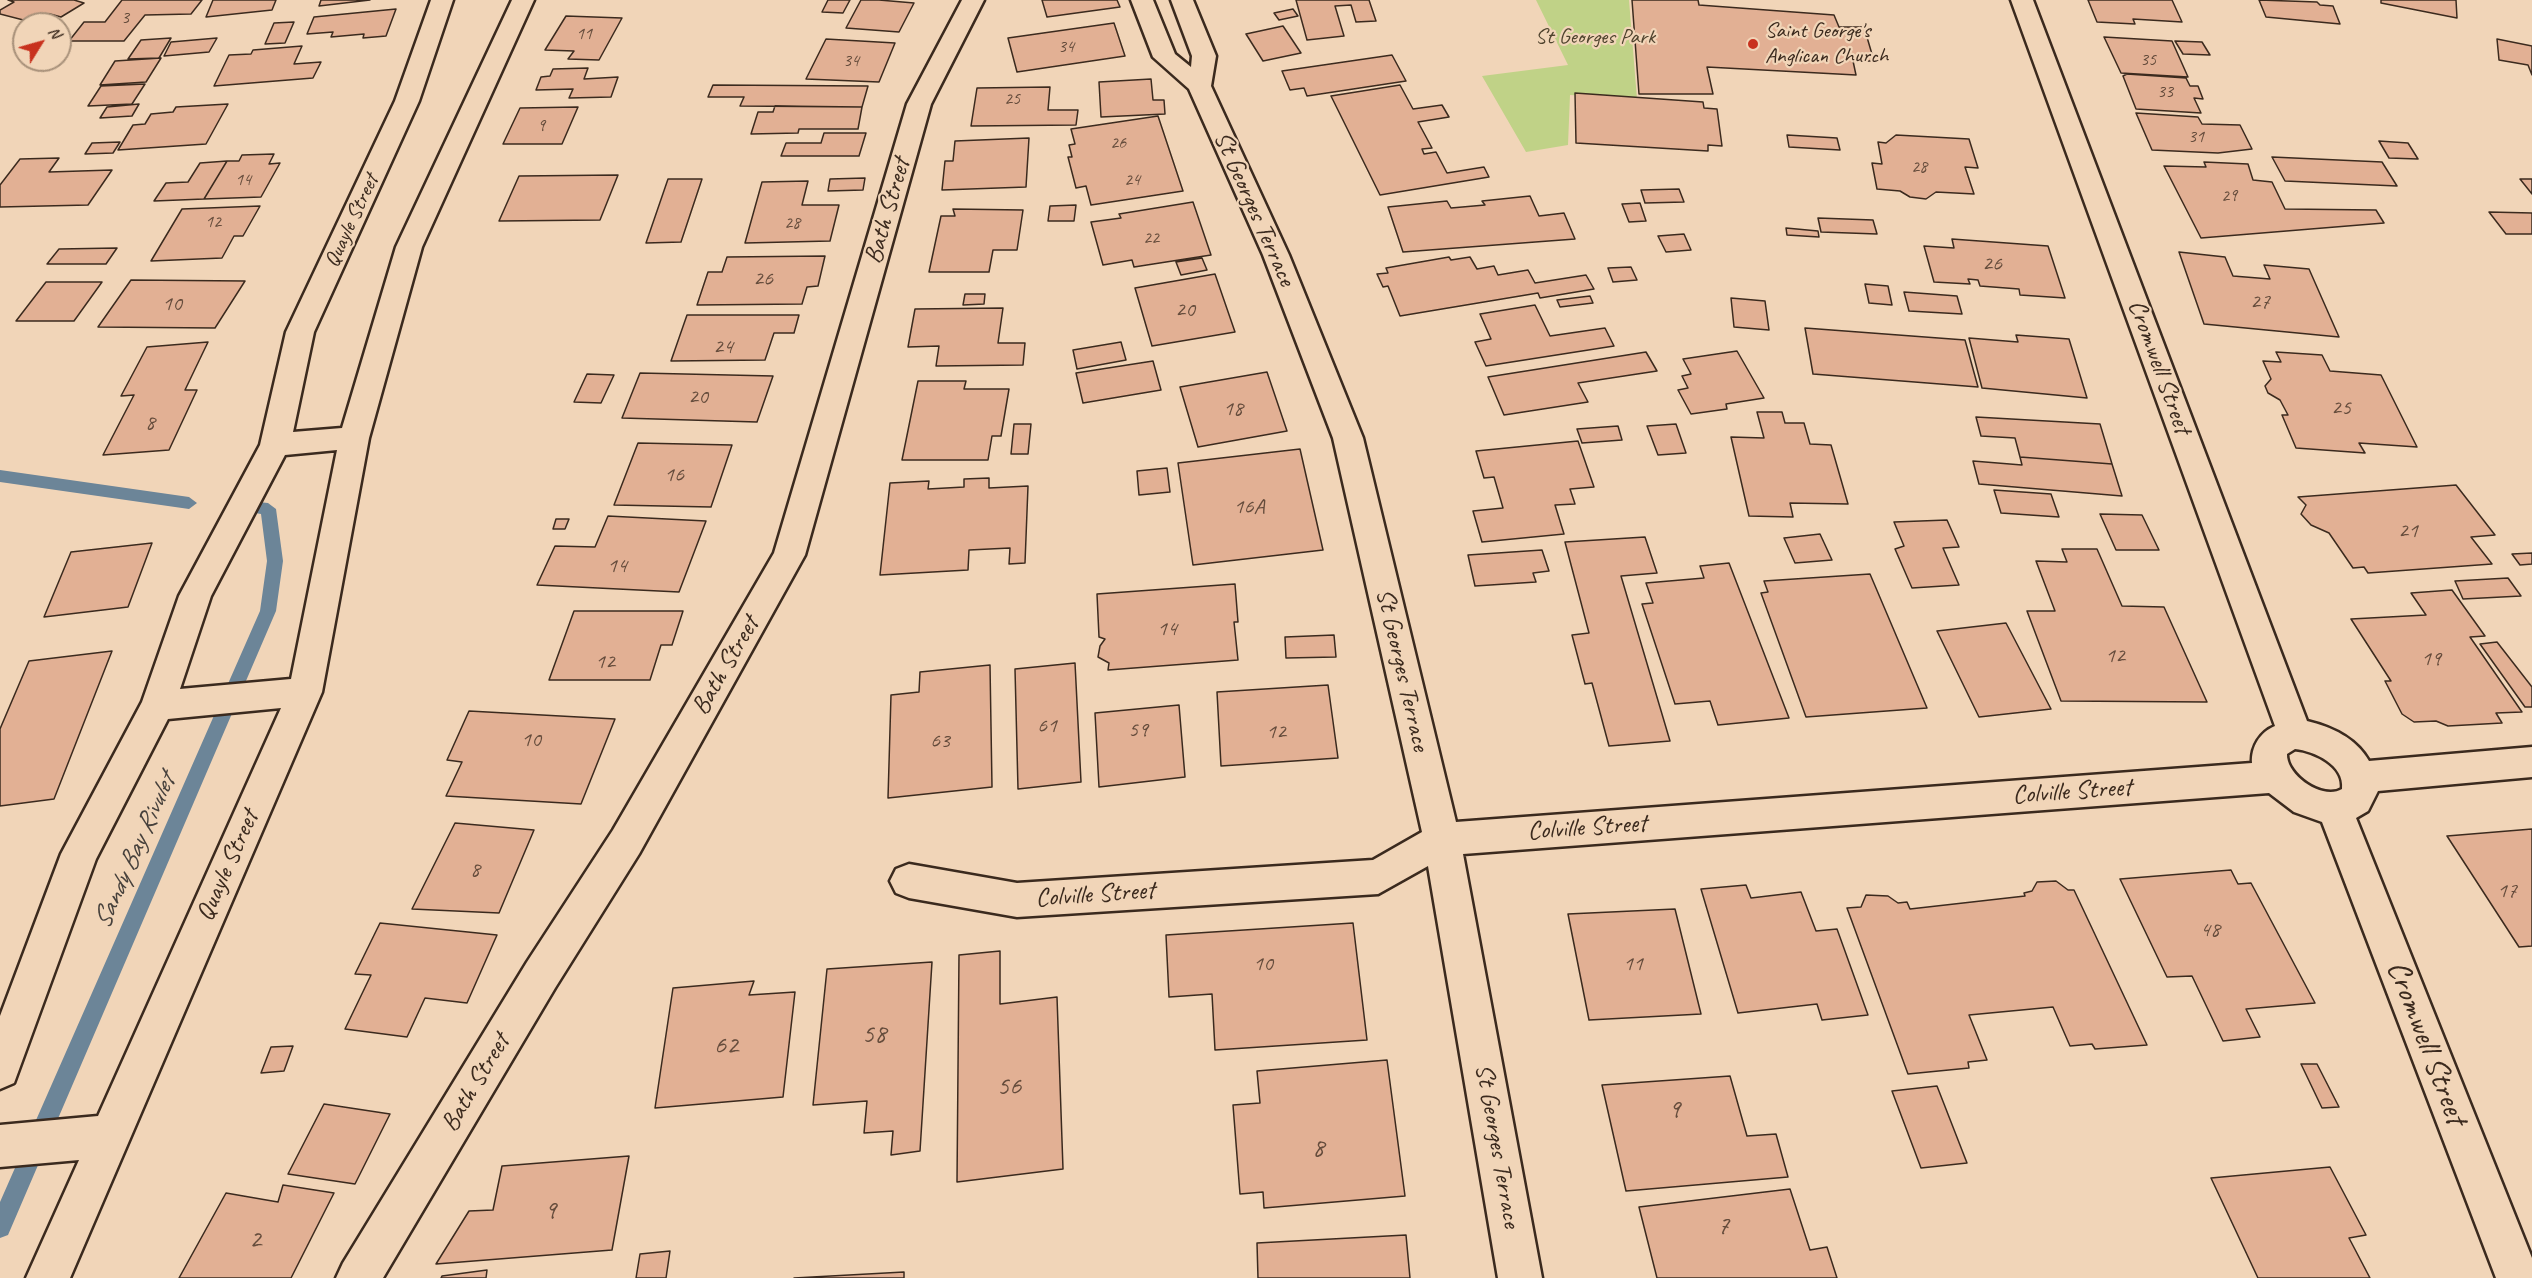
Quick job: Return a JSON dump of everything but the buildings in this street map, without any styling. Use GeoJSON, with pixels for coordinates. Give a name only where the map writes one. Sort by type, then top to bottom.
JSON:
{"type":"FeatureCollection","features":[{"type":"Feature","properties":{"kind":"street","name":"Quayle Street"},"geometry":{"type":"LineString","coordinates":[[0,1070],[79,854],[159,705],[195,596],[235,525],[275,445],[300,332],[407,101],[442,0]]}},
{"type":"Feature","properties":{"kind":"street","name":"Quayle Street"},"geometry":{"type":"LineString","coordinates":[[48,1278],[305,692],[354,438],[409,247],[523,0]]}},
{"type":"Feature","properties":{"kind":"street","name":"Bath Street"},"geometry":{"type":"LineString","coordinates":[[358,1278],[541,975],[626,842],[789,555],[919,104],[973,0]]}},
{"type":"Feature","properties":{"kind":"street","name":"St Georges Terrace"},"geometry":{"type":"LineString","coordinates":[[1142,0],[1165,57],[1199,86],[1276,255],[1348,438],[1442,839],[1520,1278]]}},
{"type":"Feature","properties":{"kind":"street"},"geometry":{"type":"LineString","coordinates":[[1182,0],[1204,56],[1199,86]]}},
{"type":"Feature","properties":{"kind":"street","name":"Cromwell Street"},"geometry":{"type":"LineString","coordinates":[[2022,0],[2295,734]]}},
{"type":"Feature","properties":{"kind":"street"},"geometry":{"type":"LineString","coordinates":[[275,445],[354,438]]}},
{"type":"Feature","properties":{"kind":"street"},"geometry":{"type":"LineString","coordinates":[[159,705],[305,692]]}},
{"type":"Feature","properties":{"kind":"street"},"geometry":{"type":"LineString","coordinates":[[2295,734],[2312,736],[2328,742],[2353,764],[2359,777],[2360,788],[2357,799],[2348,805],[2334,808],[2318,806],[2287,789],[2277,777],[2270,765],[2269,752],[2273,743],[2283,736],[2295,734]]}},
{"type":"Feature","properties":{"kind":"street"},"geometry":{"type":"LineString","coordinates":[[2359,777],[2532,762]]}},
{"type":"Feature","properties":{"kind":"street","name":"Colville Street"},"geometry":{"type":"LineString","coordinates":[[909,881],[1017,900],[1378,877],[1442,839],[2277,777]]}},
{"type":"Feature","properties":{"kind":"street","name":"Cromwell Street"},"geometry":{"type":"LineString","coordinates":[[2334,808],[2518,1278]]}},
{"type":"Feature","properties":{"kind":"street"},"geometry":{"type":"LineString","coordinates":[[0,1146],[110,1136]]}},
{"type":"Feature","properties":{"kind":"green space","name":"St Georges Park"},"geometry":{"type":"Polygon","coordinates":[[[1536,0],[1629,0],[1637,99],[1570,95],[1568,145],[1526,152],[1482,76],[1568,65],[1536,0]]]}},
{"type":"Feature","properties":{"kind":"waterway","name":"Sandy Bay Rivulet"},"geometry":{"type":"LineString","coordinates":[[0,476],[189,503]]}},
{"type":"Feature","properties":{"kind":"waterway","name":"Sandy Bay Rivulet"},"geometry":{"type":"LineString","coordinates":[[0,1227],[268,611],[275,561],[268,509],[248,507]]}},
{"type":"Feature","properties":{"kind":"place","name":"Saint George's Anglican Church"},"geometry":{"type":"Point","coordinates":[1753,44]}}]}
